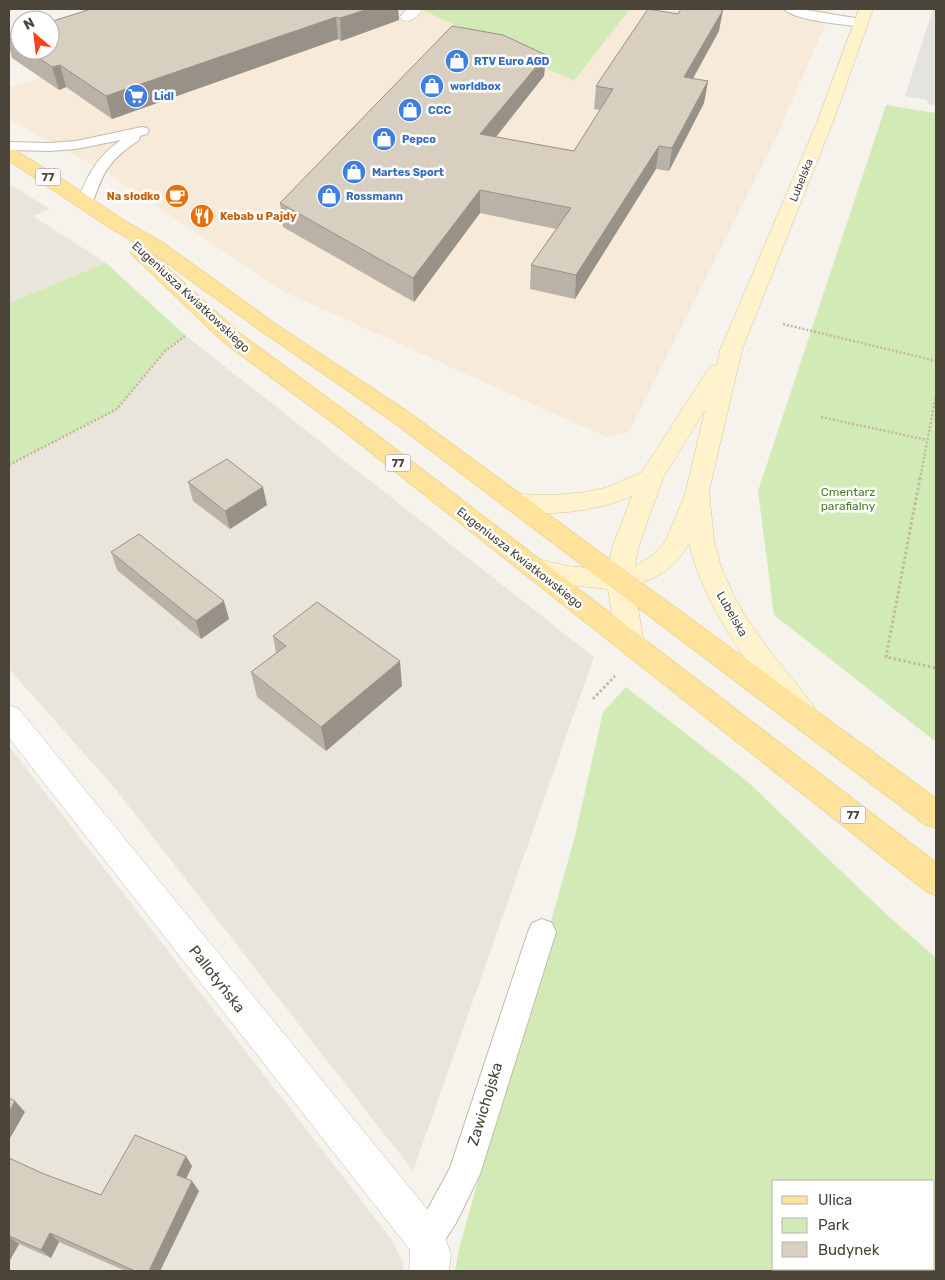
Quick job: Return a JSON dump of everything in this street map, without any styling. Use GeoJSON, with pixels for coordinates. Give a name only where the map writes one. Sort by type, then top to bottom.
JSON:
{"type":"FeatureCollection","features":[{"type":"Feature","properties":{"kind":"main road","name":"Lubelska"},"geometry":{"type":"LineString","coordinates":[[532,567],[582,579],[620,579],[639,574],[664,560],[682,534],[697,491],[730,350],[824,122],[863,16]]}},
{"type":"Feature","properties":{"kind":"main road","name":"Eugeniusza Kwiatkowskiego"},"geometry":{"type":"LineString","coordinates":[[9,154],[86,202],[115,223],[157,247],[268,328],[398,415],[936,814]]}},
{"type":"Feature","properties":{"kind":"main road","name":"Eugeniusza Kwiatkowskiego"},"geometry":{"type":"LineString","coordinates":[[115,223],[142,255],[232,338],[350,425],[936,881]]}},
{"type":"Feature","properties":{"kind":"main road","name":"Lubelska"},"geometry":{"type":"LineString","coordinates":[[630,643],[620,579],[625,548],[651,478],[730,350]]}},
{"type":"Feature","properties":{"kind":"main road"},"geometry":{"type":"LineString","coordinates":[[516,502],[567,504],[588,502],[627,490],[651,478]]}},
{"type":"Feature","properties":{"kind":"main road","name":"Lubelska"},"geometry":{"type":"LineString","coordinates":[[697,491],[701,540],[708,567],[722,598],[734,622],[757,655],[807,718]]}},
{"type":"Feature","properties":{"kind":"street","name":"Pallotyńska"},"geometry":{"type":"LineString","coordinates":[[9,717],[428,1256]]}},
{"type":"Feature","properties":{"kind":"lane"},"geometry":{"type":"LineString","coordinates":[[790,9],[800,13],[863,16]]}},
{"type":"Feature","properties":{"kind":"lane"},"geometry":{"type":"LineString","coordinates":[[9,146],[49,147],[76,145],[142,131],[110,153],[95,172],[86,202]]}},
{"type":"Feature","properties":{"kind":"lane","name":"Zawichojska"},"geometry":{"type":"LineString","coordinates":[[428,1256],[445,1212],[464,1174],[542,932]]}},
{"type":"Feature","properties":{"kind":"path"},"geometry":{"type":"LineString","coordinates":[[9,465],[117,409],[165,351],[199,326],[212,320]]}},
{"type":"Feature","properties":{"kind":"path"},"geometry":{"type":"LineString","coordinates":[[783,324],[936,361]]}},
{"type":"Feature","properties":{"kind":"path"},"geometry":{"type":"LineString","coordinates":[[936,395],[886,657],[936,668]]}},
{"type":"Feature","properties":{"kind":"path"},"geometry":{"type":"LineString","coordinates":[[821,417],[927,440]]}},
{"type":"Feature","properties":{"kind":"path"},"geometry":{"type":"LineString","coordinates":[[593,699],[615,676]]}},
{"type":"Feature","properties":{"kind":"shaded area"},"geometry":{"type":"Polygon","coordinates":[[[236,9],[420,9],[574,81],[630,9],[832,9],[775,140],[629,432],[606,437],[285,292],[109,174],[9,119],[9,88],[242,12],[236,9]]]}},
{"type":"Feature","properties":{"kind":"shaded area"},"geometry":{"type":"Polygon","coordinates":[[[933,9],[936,9],[936,106],[928,104],[927,100],[905,96],[933,9]]]}},
{"type":"Feature","properties":{"kind":"shaded area"},"geometry":{"type":"Polygon","coordinates":[[[9,184],[50,209],[33,216],[106,263],[9,303],[9,184]]]}},
{"type":"Feature","properties":{"kind":"shaded area"},"geometry":{"type":"Polygon","coordinates":[[[186,336],[594,657],[413,1171],[113,786],[9,669],[9,465],[117,409],[165,351],[186,336]]]}},
{"type":"Feature","properties":{"kind":"shaded area"},"geometry":{"type":"Polygon","coordinates":[[[9,746],[392,1240],[403,1263],[404,1271],[9,1271],[9,746]]]}},
{"type":"Feature","properties":{"kind":"green space"},"geometry":{"type":"Polygon","coordinates":[[[420,9],[630,9],[574,81],[420,9]]]}},
{"type":"Feature","properties":{"kind":"green space","name":"Cmentarz parafialny"},"geometry":{"type":"Polygon","coordinates":[[[886,105],[936,113],[936,742],[774,615],[758,491],[886,105]]]}},
{"type":"Feature","properties":{"kind":"green space"},"geometry":{"type":"Polygon","coordinates":[[[106,263],[186,336],[165,351],[117,409],[9,465],[9,303],[106,263]]]}},
{"type":"Feature","properties":{"kind":"green space"},"geometry":{"type":"Polygon","coordinates":[[[626,687],[748,782],[887,915],[936,958],[936,1271],[455,1271],[460,1245],[575,836],[603,712],[626,687]]]}},
{"type":"Feature","properties":{"kind":"building"},"geometry":{"type":"Polygon","coordinates":[[[91,9],[368,9],[340,18],[336,17],[106,96],[60,65],[52,67],[42,60],[60,60],[60,19],[91,9]]]}},
{"type":"Feature","properties":{"kind":"building"},"geometry":{"type":"Polygon","coordinates":[[[648,9],[678,14],[681,9],[723,10],[684,77],[708,81],[672,148],[659,146],[576,275],[531,265],[571,208],[480,190],[413,278],[280,203],[452,26],[503,35],[546,55],[480,134],[574,151],[613,89],[596,86],[648,9]]]}},
{"type":"Feature","properties":{"kind":"building"},"geometry":{"type":"Polygon","coordinates":[[[227,459],[263,487],[225,511],[188,482],[227,459]]]}},
{"type":"Feature","properties":{"kind":"building"},"geometry":{"type":"Polygon","coordinates":[[[139,534],[224,601],[196,621],[111,552],[139,534]]]}},
{"type":"Feature","properties":{"kind":"building"},"geometry":{"type":"Polygon","coordinates":[[[317,602],[400,661],[321,727],[251,672],[286,646],[273,636],[317,602]]]}},
{"type":"Feature","properties":{"kind":"building"},"geometry":{"type":"Polygon","coordinates":[[[9,1098],[15,1101],[9,1112],[9,1098]]]}},
{"type":"Feature","properties":{"kind":"building"},"geometry":{"type":"Polygon","coordinates":[[[135,1135],[186,1156],[177,1175],[192,1181],[149,1271],[135,1271],[50,1233],[41,1250],[9,1236],[9,1158],[44,1174],[101,1195],[135,1135]]]}},
{"type":"Feature","properties":{"kind":"place","name":"RTV Euro AGD"},"geometry":{"type":"Point","coordinates":[457,61]}},
{"type":"Feature","properties":{"kind":"place","name":"worldbox"},"geometry":{"type":"Point","coordinates":[432,86]}},
{"type":"Feature","properties":{"kind":"place","name":"Lidl"},"geometry":{"type":"Point","coordinates":[136,96]}},
{"type":"Feature","properties":{"kind":"place","name":"CCC"},"geometry":{"type":"Point","coordinates":[410,110]}},
{"type":"Feature","properties":{"kind":"place","name":"Pepco"},"geometry":{"type":"Point","coordinates":[384,139]}},
{"type":"Feature","properties":{"kind":"place","name":"Martes Sport"},"geometry":{"type":"Point","coordinates":[354,172]}},
{"type":"Feature","properties":{"kind":"place","name":"Na słodko"},"geometry":{"type":"Point","coordinates":[177,196]}},
{"type":"Feature","properties":{"kind":"place","name":"Rossmann"},"geometry":{"type":"Point","coordinates":[329,196]}},
{"type":"Feature","properties":{"kind":"place","name":"Kebab u Pajdy"},"geometry":{"type":"Point","coordinates":[202,216]}}]}
